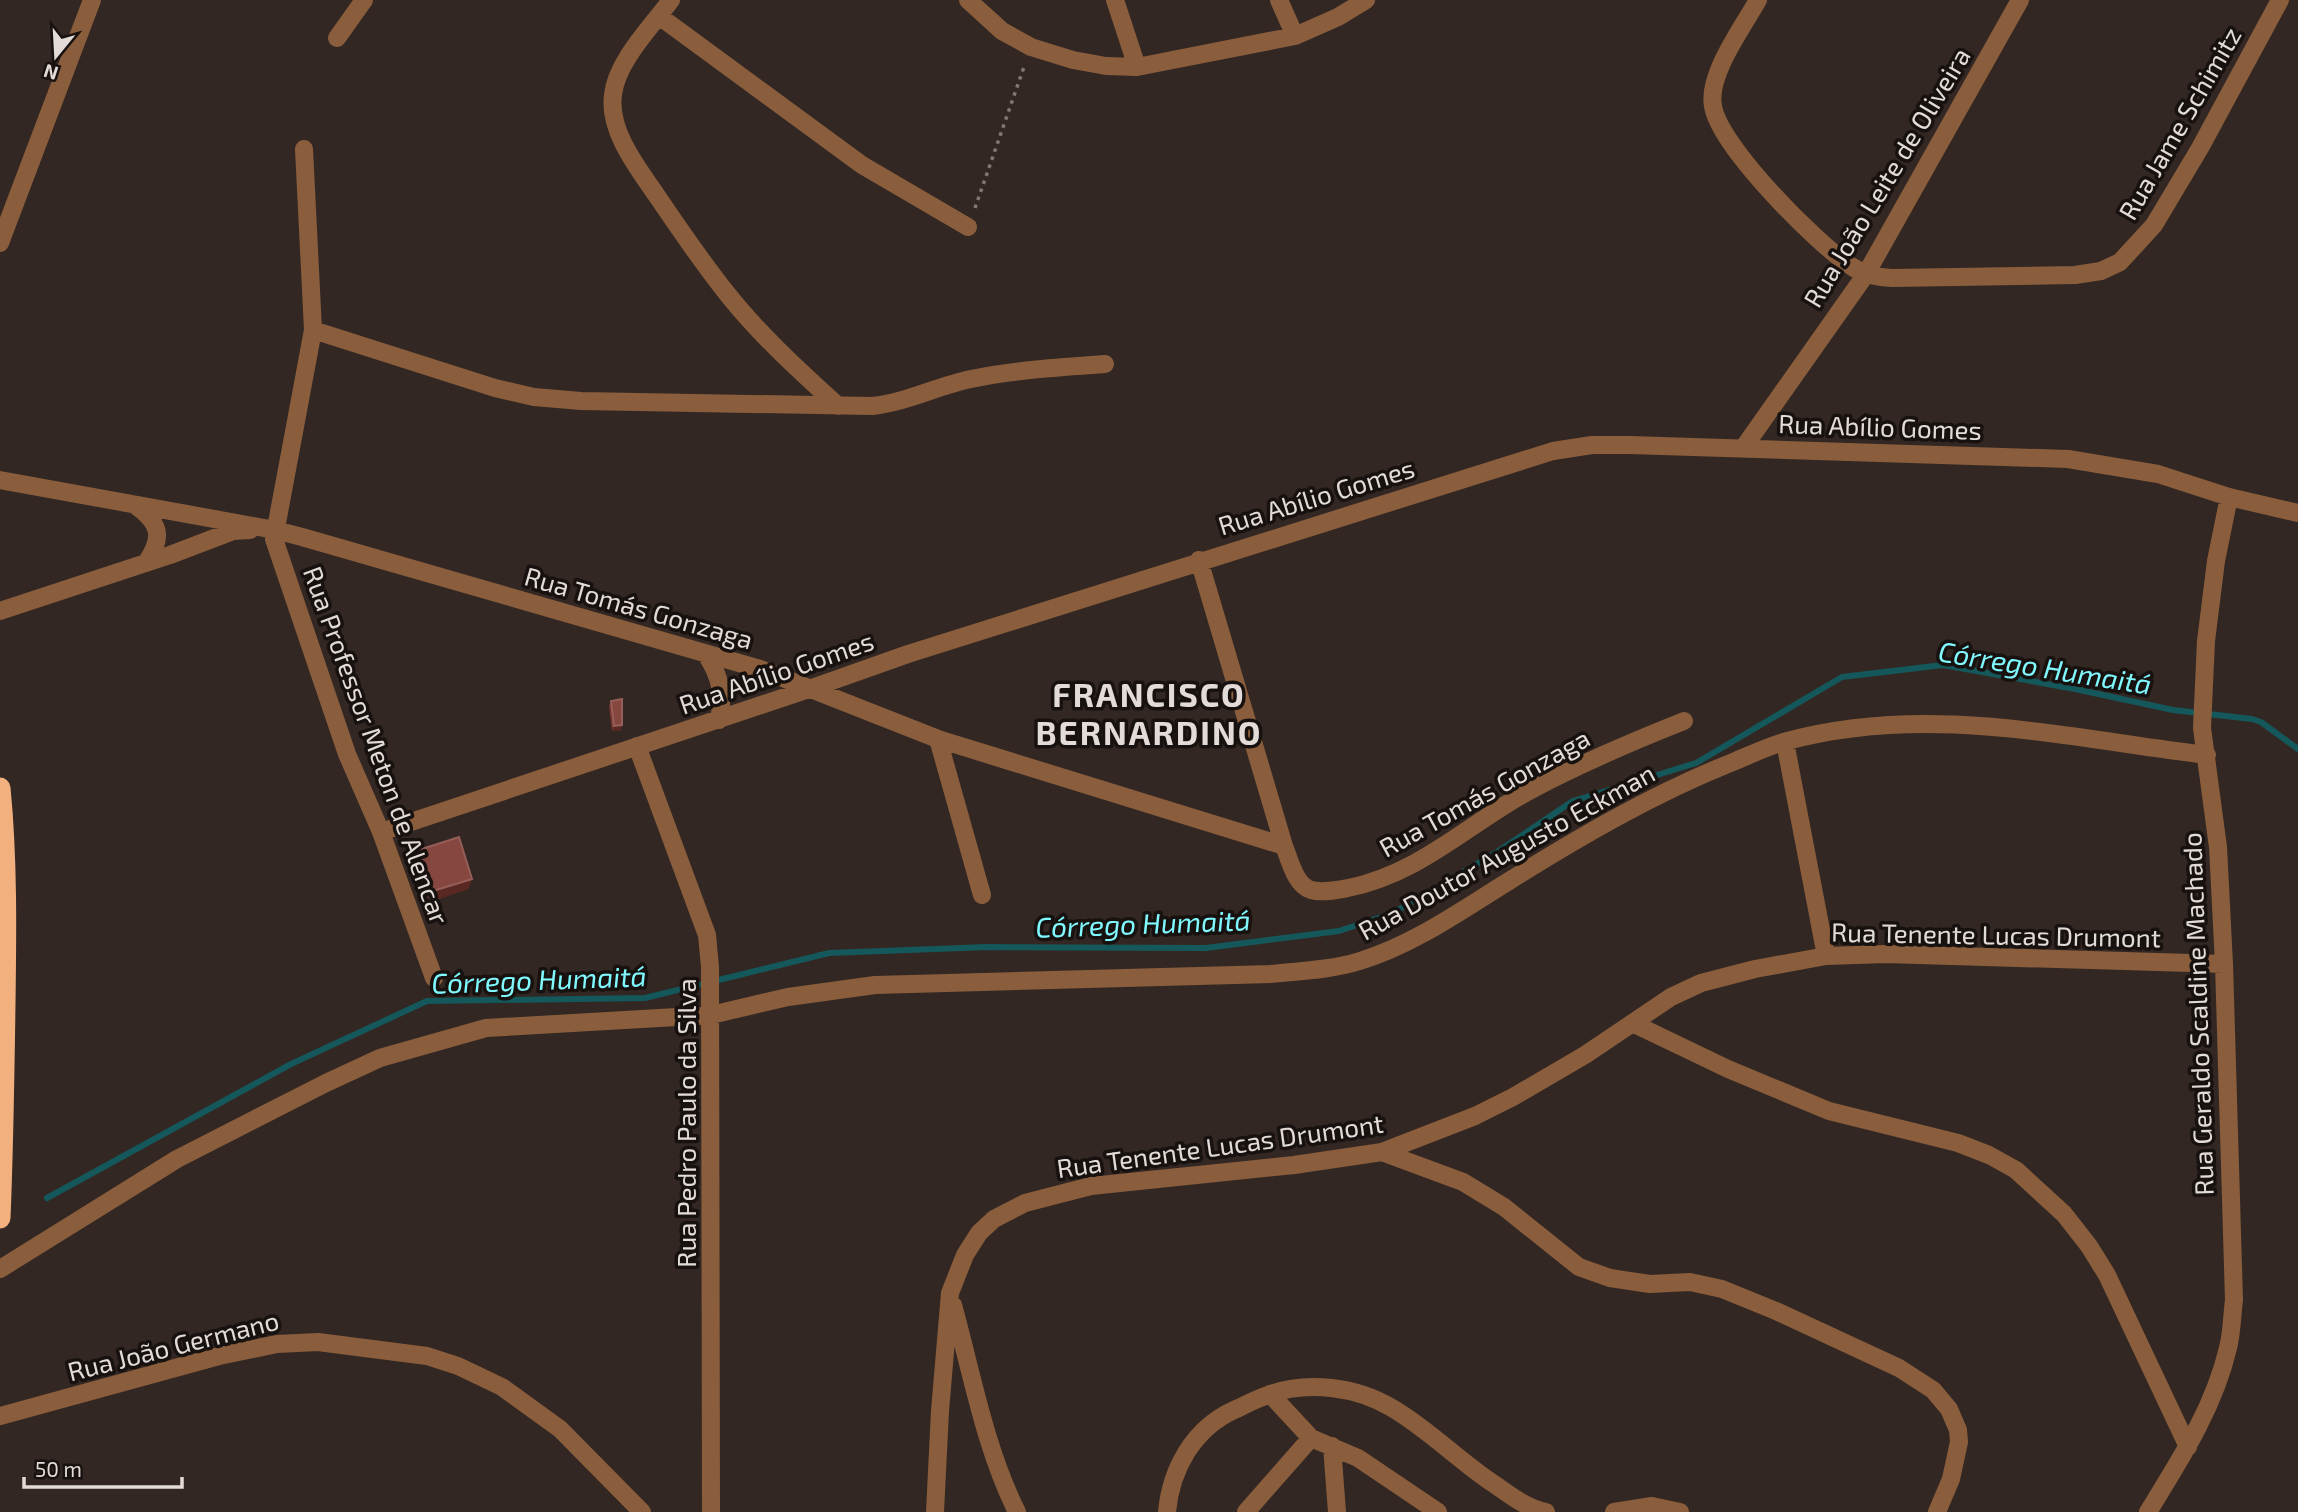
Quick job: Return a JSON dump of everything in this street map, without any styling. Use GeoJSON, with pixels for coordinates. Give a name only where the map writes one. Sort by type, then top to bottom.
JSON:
{"type":"FeatureCollection","features":[{"type":"Feature","properties":{"kind":"highway"},"geometry":{"type":"LineString","coordinates":[[0,788],[6,952],[4,1136],[0,1218]]}},
{"type":"Feature","properties":{"kind":"street"},"geometry":{"type":"LineString","coordinates":[[0,243],[7,204],[92,0]]}},
{"type":"Feature","properties":{"kind":"street"},"geometry":{"type":"LineString","coordinates":[[337,38],[364,0]]}},
{"type":"Feature","properties":{"kind":"street"},"geometry":{"type":"LineString","coordinates":[[671,0],[627,59],[616,79],[612,96],[622,139],[694,251],[729,297],[764,335],[838,406]]}},
{"type":"Feature","properties":{"kind":"street"},"geometry":{"type":"LineString","coordinates":[[968,0],[1002,31],[1031,47],[1073,60],[1106,66],[1137,67],[1295,36],[1338,17],[1366,0]]}},
{"type":"Feature","properties":{"kind":"street"},"geometry":{"type":"LineString","coordinates":[[1115,0],[1137,67]]}},
{"type":"Feature","properties":{"kind":"street"},"geometry":{"type":"LineString","coordinates":[[1279,0],[1295,36]]}},
{"type":"Feature","properties":{"kind":"street"},"geometry":{"type":"LineString","coordinates":[[1758,0],[1713,86],[1713,106],[1720,126],[1733,147],[1776,198],[1841,259],[1866,274]]}},
{"type":"Feature","properties":{"kind":"street","name":"Rua João Leite de Oliveira"},"geometry":{"type":"LineString","coordinates":[[1744,447],[1866,274],[2020,0]]}},
{"type":"Feature","properties":{"kind":"street","name":"Rua Jame Schimitz"},"geometry":{"type":"LineString","coordinates":[[1866,274],[1892,278],[2075,275],[2101,271],[2120,262],[2154,225],[2200,148],[2280,0]]}},
{"type":"Feature","properties":{"kind":"street"},"geometry":{"type":"LineString","coordinates":[[659,16],[862,165],[968,227]]}},
{"type":"Feature","properties":{"kind":"street"},"geometry":{"type":"LineString","coordinates":[[0,611],[233,531],[275,530],[313,330],[304,149]]}},
{"type":"Feature","properties":{"kind":"street"},"geometry":{"type":"LineString","coordinates":[[313,330],[495,388],[534,397],[582,401],[838,406],[897,403],[968,379],[1105,364]]}},
{"type":"Feature","properties":{"kind":"street","name":"Rua Abílio Gomes"},"geometry":{"type":"LineString","coordinates":[[381,832],[908,654],[1553,451],[1592,445],[1744,447],[2068,459],[2112,464],[2158,474],[2230,497],[2298,513]]}},
{"type":"Feature","properties":{"kind":"street","name":"Rua Tomás Gonzaga"},"geometry":{"type":"LineString","coordinates":[[0,480],[275,530],[707,656],[760,669],[938,739],[1284,846],[1297,878],[1302,885],[1310,889],[1336,890],[1387,878],[1446,845],[1525,793],[1575,767],[1684,721]]}},
{"type":"Feature","properties":{"kind":"street","name":"Rua Geraldo Scaldine Machado"},"geometry":{"type":"LineString","coordinates":[[2148,1512],[2188,1447],[2215,1392],[2228,1346],[2234,1300],[2218,847],[2202,728],[2206,641],[2216,561],[2230,497]]}},
{"type":"Feature","properties":{"kind":"street"},"geometry":{"type":"LineString","coordinates":[[132,503],[152,519],[157,527],[155,551],[146,563]]}},
{"type":"Feature","properties":{"kind":"street","name":"Rua Professor Meton de Alencar"},"geometry":{"type":"LineString","coordinates":[[275,530],[274,539],[347,754],[381,832],[434,978]]}},
{"type":"Feature","properties":{"kind":"street"},"geometry":{"type":"LineString","coordinates":[[1199,561],[1284,846]]}},
{"type":"Feature","properties":{"kind":"street"},"geometry":{"type":"LineString","coordinates":[[707,656],[715,668],[722,691],[719,720]]}},
{"type":"Feature","properties":{"kind":"street","name":"Rua Doutor Augusto Eckman"},"geometry":{"type":"LineString","coordinates":[[0,1269],[177,1159],[326,1083],[380,1058],[486,1028],[711,1015],[788,997],[875,985],[1271,974],[1320,969],[1359,961],[1403,944],[1588,832],[1715,769],[1785,742],[1844,730],[1940,723],[2016,729],[2207,755]]}},
{"type":"Feature","properties":{"kind":"street"},"geometry":{"type":"LineString","coordinates":[[938,739],[982,895]]}},
{"type":"Feature","properties":{"kind":"street"},"geometry":{"type":"LineString","coordinates":[[1785,742],[1826,956]]}},
{"type":"Feature","properties":{"kind":"street","name":"Rua Pedro Paulo da Silva"},"geometry":{"type":"LineString","coordinates":[[638,746],[707,935],[711,994],[710,1512]]}},
{"type":"Feature","properties":{"kind":"street","name":"Rua Tenente Lucas Drumont"},"geometry":{"type":"LineString","coordinates":[[935,1512],[950,1293],[965,1255],[979,1233],[994,1219],[1025,1203],[1091,1186],[1294,1165],[1382,1152],[1463,1121],[1513,1097],[1585,1055],[1671,997],[1701,983],[1755,969],[1826,956],[1923,955],[2224,964]]}},
{"type":"Feature","properties":{"kind":"street"},"geometry":{"type":"LineString","coordinates":[[1632,1023],[1728,1069],[1829,1111],[1958,1143],[1989,1155],[2016,1170],[2064,1214],[2089,1246],[2107,1275],[2188,1447]]}},
{"type":"Feature","properties":{"kind":"street"},"geometry":{"type":"LineString","coordinates":[[1382,1152],[1463,1182],[1504,1207],[1579,1268],[1610,1278],[1650,1284],[1690,1282],[1722,1289],[1899,1368],[1933,1390],[1949,1409],[1958,1430],[1959,1442],[1951,1479],[1937,1512]]}},
{"type":"Feature","properties":{"kind":"street"},"geometry":{"type":"LineString","coordinates":[[950,1293],[999,1470],[1017,1512]]}},
{"type":"Feature","properties":{"kind":"street","name":"Rua João Germano"},"geometry":{"type":"LineString","coordinates":[[0,1416],[219,1356],[277,1344],[318,1342],[427,1356],[458,1366],[502,1387],[541,1415],[560,1429],[642,1512]]}},
{"type":"Feature","properties":{"kind":"street"},"geometry":{"type":"LineString","coordinates":[[1167,1512],[1169,1492],[1180,1461],[1195,1439],[1220,1416],[1270,1394],[1309,1386],[1338,1389],[1391,1407],[1475,1471],[1531,1509],[1546,1512]]}},
{"type":"Feature","properties":{"kind":"street"},"geometry":{"type":"LineString","coordinates":[[1270,1394],[1311,1438],[1358,1458],[1438,1512]]}},
{"type":"Feature","properties":{"kind":"street"},"geometry":{"type":"LineString","coordinates":[[1246,1512],[1311,1438]]}},
{"type":"Feature","properties":{"kind":"street"},"geometry":{"type":"LineString","coordinates":[[1332,1446],[1337,1512]]}},
{"type":"Feature","properties":{"kind":"street"},"geometry":{"type":"LineString","coordinates":[[1614,1512],[1653,1506],[1680,1512]]}},
{"type":"Feature","properties":{"kind":"path"},"geometry":{"type":"LineString","coordinates":[[968,227],[1031,47]]}},
{"type":"Feature","properties":{"kind":"building"},"geometry":{"type":"Polygon","coordinates":[[[622,699],[622,725],[614,726],[611,701],[622,699]]]}},
{"type":"Feature","properties":{"kind":"building"},"geometry":{"type":"Polygon","coordinates":[[[459,837],[472,879],[433,891],[419,850],[459,837]]]}},
{"type":"Feature","properties":{"kind":"waterway","name":"Córrego Humaitá"},"geometry":{"type":"LineString","coordinates":[[47,1198],[291,1064],[427,1001],[645,998],[829,953],[988,947],[1206,948],[1339,931],[1393,913],[1497,852],[1573,801],[1696,763],[1842,677],[1943,665],[2173,710],[2252,719],[2261,722],[2298,749]]}},
{"type":"Feature","properties":{"kind":"district","name":"FRANCISCO BERNARDINO"},"geometry":{"type":"Point","coordinates":[1149,713]}}]}
